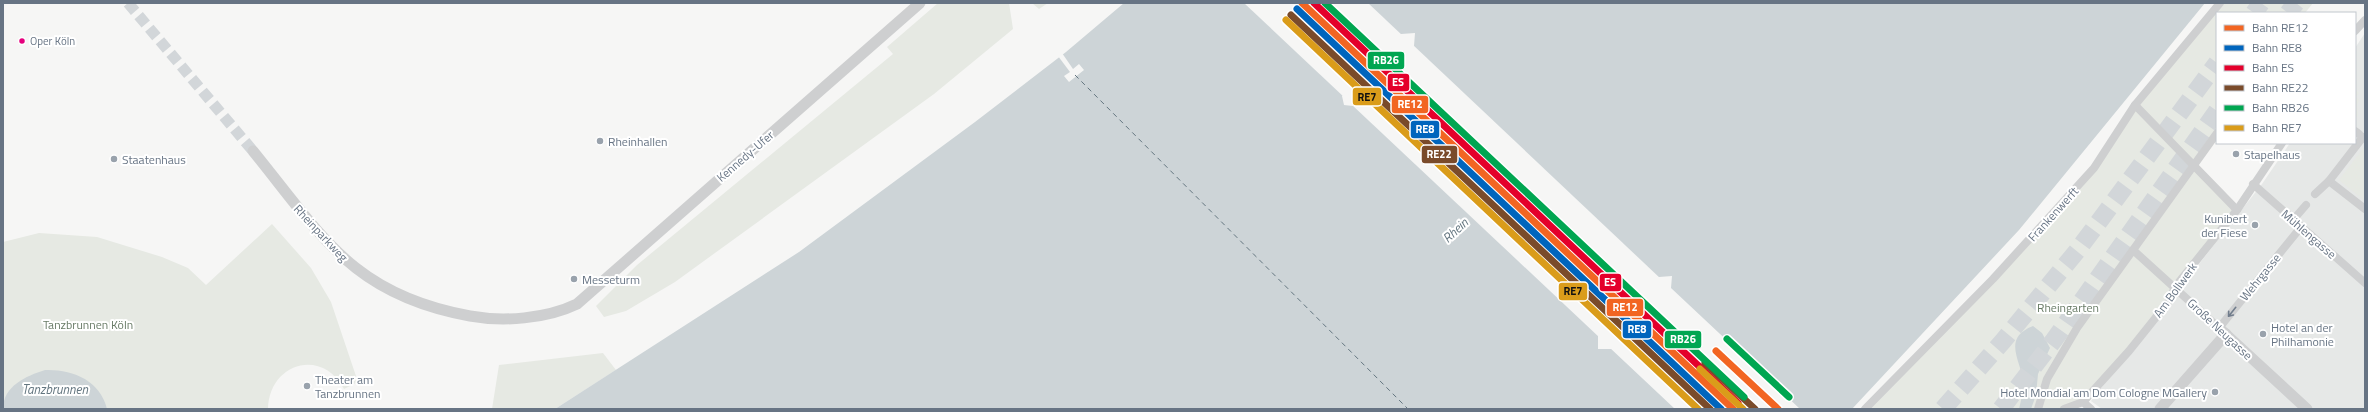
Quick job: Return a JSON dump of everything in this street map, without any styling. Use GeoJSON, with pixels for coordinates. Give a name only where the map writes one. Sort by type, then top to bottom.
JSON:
{"type":"FeatureCollection","features":[{"type":"Feature","properties":{"kind":"street","name":"Kennedy-Ufer"},"geometry":{"type":"LineString","coordinates":[[569,308],[577,304],[920,3]]}},
{"type":"Feature","properties":{"kind":"street","name":"Frankenwerft"},"geometry":{"type":"LineString","coordinates":[[1865,408],[1993,279],[2094,168],[2135,105],[2220,3]]}},
{"type":"Feature","properties":{"kind":"street"},"geometry":{"type":"LineString","coordinates":[[2356,30],[2365,20]]}},
{"type":"Feature","properties":{"kind":"street"},"geometry":{"type":"LineString","coordinates":[[2135,105],[2237,210]]}},
{"type":"Feature","properties":{"kind":"street"},"geometry":{"type":"LineString","coordinates":[[2038,409],[2047,379],[2073,335],[2216,134]]}},
{"type":"Feature","properties":{"kind":"street","name":"Am Bollwerk"},"geometry":{"type":"LineString","coordinates":[[2082,402],[2129,351],[2169,301],[2175,287],[2237,210],[2253,184],[2281,144]]}},
{"type":"Feature","properties":{"kind":"street"},"geometry":{"type":"LineString","coordinates":[[2315,194],[2329,181],[2354,144]]}},
{"type":"Feature","properties":{"kind":"street","name":"Rheinparkweg"},"geometry":{"type":"LineString","coordinates":[[253,151],[334,250],[356,269],[402,297],[450,312],[489,319],[515,318],[569,308]]}},
{"type":"Feature","properties":{"kind":"street"},"geometry":{"type":"LineString","coordinates":[[2329,181],[2365,209]]}},
{"type":"Feature","properties":{"kind":"street","name":"Mühlengasse"},"geometry":{"type":"LineString","coordinates":[[2253,184],[2365,283]]}},
{"type":"Feature","properties":{"kind":"street"},"geometry":{"type":"LineString","coordinates":[[2293,220],[2306,205]]}},
{"type":"Feature","properties":{"kind":"street","name":"Wehrgasse"},"geometry":{"type":"LineString","coordinates":[[2223,331],[2301,227]]}},
{"type":"Feature","properties":{"kind":"street","name":"Große Neugasse"},"geometry":{"type":"LineString","coordinates":[[2133,250],[2307,409]]}},
{"type":"Feature","properties":{"kind":"street"},"geometry":{"type":"LineString","coordinates":[[2160,409],[2223,331]]}},
{"type":"Feature","properties":{"kind":"street"},"geometry":{"type":"LineString","coordinates":[[2064,409],[2082,402],[2091,409]]}},
{"type":"Feature","properties":{"kind":"shaded area"},"geometry":{"type":"Polygon","coordinates":[[[2365,33],[2365,409],[2102,409],[2091,401],[2262,184],[2289,144],[2356,144],[2356,46],[2365,33]]]}},
{"type":"Feature","properties":{"kind":"green space"},"geometry":{"type":"Polygon","coordinates":[[[938,3],[1009,3],[1013,29],[934,94],[675,282],[626,311],[604,317],[596,306],[637,265],[893,54],[887,47],[938,3]]]}},
{"type":"Feature","properties":{"kind":"green space"},"geometry":{"type":"Polygon","coordinates":[[[1032,3],[1048,3],[1039,9],[1032,3]]]}},
{"type":"Feature","properties":{"kind":"green space","name":"Rheingarten"},"geometry":{"type":"Polygon","coordinates":[[[2220,3],[2313,3],[2306,12],[2216,12],[2216,134],[2193,166],[2237,210],[2169,301],[2083,402],[2064,409],[1865,409],[2094,168],[2135,105],[2220,3]]]}},
{"type":"Feature","properties":{"kind":"green space"},"geometry":{"type":"Polygon","coordinates":[[[2356,90],[2359,93],[2356,97],[2356,90]]]}},
{"type":"Feature","properties":{"kind":"green space"},"geometry":{"type":"Polygon","coordinates":[[[2356,97],[2359,100],[2357,105],[2358,115],[2356,118],[2356,97]]]}},
{"type":"Feature","properties":{"kind":"green space"},"geometry":{"type":"Polygon","coordinates":[[[2365,146],[2365,201],[2339,180],[2365,146]]]}},
{"type":"Feature","properties":{"kind":"green space","name":"Tanzbrunnen Köln"},"geometry":{"type":"Polygon","coordinates":[[[272,224],[311,268],[331,302],[358,382],[344,389],[334,376],[323,368],[311,365],[298,366],[287,371],[277,381],[271,393],[268,409],[3,409],[3,242],[39,233],[97,237],[162,257],[188,268],[206,285],[272,224]]]}},
{"type":"Feature","properties":{"kind":"green space"},"geometry":{"type":"Polygon","coordinates":[[[603,353],[616,370],[555,409],[492,409],[499,365],[603,353]]]}},
{"type":"Feature","properties":{"kind":"water","name":"Rhein"},"geometry":{"type":"Polygon","coordinates":[[[1124,3],[2205,3],[2019,230],[1852,409],[555,409],[799,252],[975,122],[1066,52],[1124,3]],[[1415,33],[1401,34],[1342,96],[1344,105],[1353,106],[1414,46],[1415,33]],[[1672,276],[1659,277],[1598,336],[1598,349],[1612,349],[1671,288],[1672,276]]]}},
{"type":"Feature","properties":{"kind":"water"},"geometry":{"type":"Polygon","coordinates":[[[2033,326],[2042,333],[2050,348],[2038,374],[2036,395],[2031,409],[2019,409],[2023,384],[2015,344],[2023,331],[2033,326]]]}},
{"type":"Feature","properties":{"kind":"water","name":"Tanzbrunnen"},"geometry":{"type":"Polygon","coordinates":[[[45,370],[55,370],[75,374],[84,378],[98,391],[107,409],[3,409],[4,401],[11,388],[30,375],[45,370]]]}},
{"type":"Feature","properties":{"kind":"pier"},"geometry":{"type":"Polygon","coordinates":[[[1244,3],[1368,3],[1403,36],[1345,98],[1244,3]]]}},
{"type":"Feature","properties":{"kind":"pier"},"geometry":{"type":"Polygon","coordinates":[[[1412,44],[1661,279],[1600,338],[1351,104],[1412,44]]]}},
{"type":"Feature","properties":{"kind":"pier"},"geometry":{"type":"Polygon","coordinates":[[[1062,53],[1073,69],[1079,64],[1084,70],[1069,82],[1064,76],[1070,72],[1058,56],[1062,53]]]}},
{"type":"Feature","properties":{"kind":"pier"},"geometry":{"type":"Polygon","coordinates":[[[1669,286],[1800,409],[1675,409],[1609,347],[1669,286]]]}},
{"type":"Feature","properties":{"kind":"ferry route"},"geometry":{"type":"LineString","coordinates":[[1075,75],[1408,409]]}},
{"type":"Feature","properties":{"kind":"tunnel"},"geometry":{"type":"LineString","coordinates":[[128,3],[253,151]]}},
{"type":"Feature","properties":{"kind":"tunnel"},"geometry":{"type":"LineString","coordinates":[[2255,12],[2261,3]]}},
{"type":"Feature","properties":{"kind":"tunnel"},"geometry":{"type":"LineString","coordinates":[[2289,12],[2296,3]]}},
{"type":"Feature","properties":{"kind":"tunnel"},"geometry":{"type":"LineString","coordinates":[[1943,409],[2003,341],[2077,251],[2216,64]]}},
{"type":"Feature","properties":{"kind":"tunnel"},"geometry":{"type":"LineString","coordinates":[[2001,409],[2054,340],[2216,112]]}},
{"type":"Feature","properties":{"kind":"rail line","name":"RE12"},"geometry":{"type":"LineString","coordinates":[[1302,3],[1733,409]]}},
{"type":"Feature","properties":{"kind":"rail line","name":"ES"},"geometry":{"type":"LineString","coordinates":[[1314,3],[1738,403]]}},
{"type":"Feature","properties":{"kind":"rail line","name":"RB26"},"geometry":{"type":"LineString","coordinates":[[1325,3],[1744,397]]}},
{"type":"Feature","properties":{"kind":"rail line","name":"RE8"},"geometry":{"type":"LineString","coordinates":[[1297,9],[1721,409]]}},
{"type":"Feature","properties":{"kind":"rail line","name":"RE22"},"geometry":{"type":"LineString","coordinates":[[1291,15],[1710,409]]}},
{"type":"Feature","properties":{"kind":"rail line","name":"RE7"},"geometry":{"type":"LineString","coordinates":[[1286,20],[1698,409]]}},
{"type":"Feature","properties":{"kind":"rail line","name":"RB26"},"geometry":{"type":"LineString","coordinates":[[1727,339],[1789,397]]}},
{"type":"Feature","properties":{"kind":"rail line","name":"RE12"},"geometry":{"type":"LineString","coordinates":[[1716,351],[1778,409]]}},
{"type":"Feature","properties":{"kind":"rail line","name":"RE22"},"geometry":{"type":"LineString","coordinates":[[1705,363],[1755,409]]}},
{"type":"Feature","properties":{"kind":"rail line","name":"RE7"},"geometry":{"type":"LineString","coordinates":[[1700,369],[1743,409]]}},
{"type":"Feature","properties":{"kind":"place","name":"Oper Köln"},"geometry":{"type":"Point","coordinates":[22,41]}},
{"type":"Feature","properties":{"kind":"place","name":"Rheinhallen"},"geometry":{"type":"Point","coordinates":[600,141]}},
{"type":"Feature","properties":{"kind":"place","name":"Stapelhaus"},"geometry":{"type":"Point","coordinates":[2236,154]}},
{"type":"Feature","properties":{"kind":"place","name":"Staatenhaus"},"geometry":{"type":"Point","coordinates":[114,159]}},
{"type":"Feature","properties":{"kind":"place","name":"Kunibert der Fiese"},"geometry":{"type":"Point","coordinates":[2255,225]}},
{"type":"Feature","properties":{"kind":"place","name":"Messeturm"},"geometry":{"type":"Point","coordinates":[574,279]}},
{"type":"Feature","properties":{"kind":"place","name":"Hotel an der Philhamonie"},"geometry":{"type":"Point","coordinates":[2263,334]}},
{"type":"Feature","properties":{"kind":"place","name":"Theater am Tanzbrunnen"},"geometry":{"type":"Point","coordinates":[307,386]}},
{"type":"Feature","properties":{"kind":"place","name":"Hotel Mondial am Dom Cologne MGallery"},"geometry":{"type":"Point","coordinates":[2215,392]}}]}
